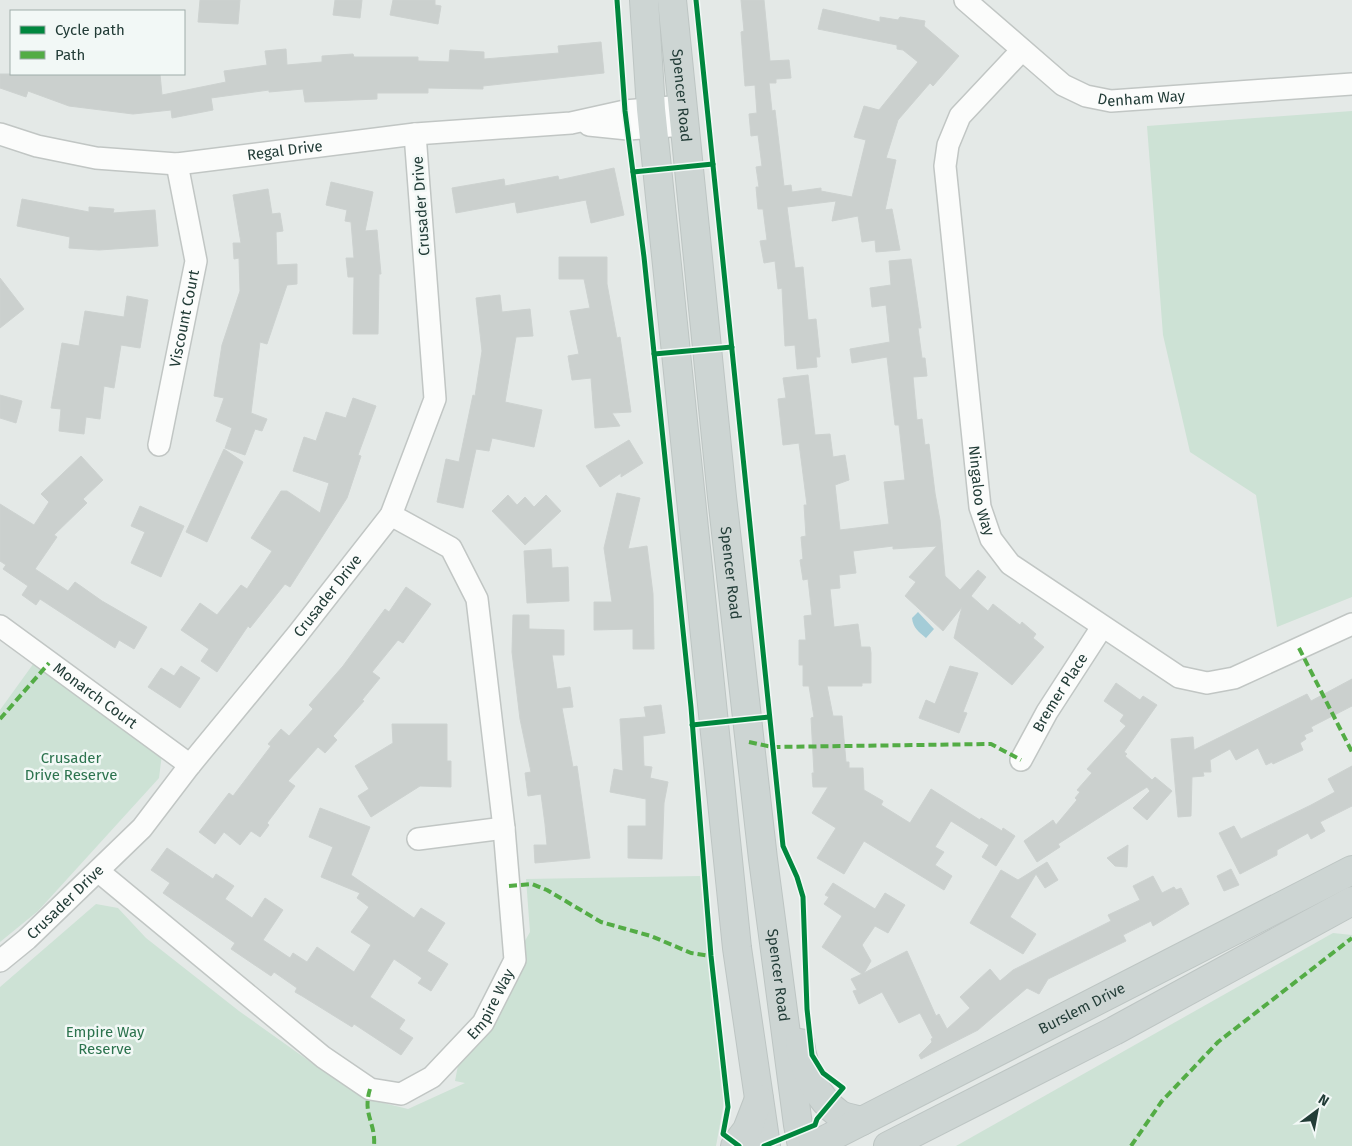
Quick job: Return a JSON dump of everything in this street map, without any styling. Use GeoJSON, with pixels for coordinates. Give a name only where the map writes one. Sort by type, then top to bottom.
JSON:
{"type":"FeatureCollection","features":[{"type":"Feature","properties":{"kind":"main road","name":"Spencer Road"},"geometry":{"type":"LineString","coordinates":[[644,0],[652,118],[737,948],[766,1146]]}},
{"type":"Feature","properties":{"kind":"main road","name":"Spencer Road"},"geometry":{"type":"LineString","coordinates":[[672,0],[722,497],[747,719],[802,1146]]}},
{"type":"Feature","properties":{"kind":"main road"},"geometry":{"type":"LineString","coordinates":[[669,284],[683,256],[679,207],[682,198],[692,194]]}},
{"type":"Feature","properties":{"kind":"main road"},"geometry":{"type":"LineString","coordinates":[[724,819],[733,816],[742,808],[740,776],[742,742],[747,719]]}},
{"type":"Feature","properties":{"kind":"main road","name":"Burslem Drive"},"geometry":{"type":"LineString","coordinates":[[813,1146],[1352,870]]}},
{"type":"Feature","properties":{"kind":"main road"},"geometry":{"type":"LineString","coordinates":[[888,1146],[1018,1080],[1352,901]]}},
{"type":"Feature","properties":{"kind":"main road"},"geometry":{"type":"LineString","coordinates":[[780,983],[796,1013],[801,1054],[818,1091],[840,1115],[862,1121]]}},
{"type":"Feature","properties":{"kind":"main road"},"geometry":{"type":"LineString","coordinates":[[1082,1009],[1094,1017],[1106,1016],[1119,1009],[1140,1002],[1177,996]]}},
{"type":"Feature","properties":{"kind":"main road"},"geometry":{"type":"LineString","coordinates":[[921,1146],[997,1104],[1018,1080]]}},
{"type":"Feature","properties":{"kind":"main road"},"geometry":{"type":"LineString","coordinates":[[735,1146],[747,1130],[760,1096]]}},
{"type":"Feature","properties":{"kind":"street","name":"Denham Way"},"geometry":{"type":"LineString","coordinates":[[965,0],[1063,85],[1086,96],[1111,101],[1352,84]]}},
{"type":"Feature","properties":{"kind":"street","name":"Ningaloo Way"},"geometry":{"type":"LineString","coordinates":[[1022,50],[960,116],[948,145],[944,166],[980,507],[990,539],[1010,564],[1179,677],[1207,683],[1234,678],[1352,624]]}},
{"type":"Feature","properties":{"kind":"street","name":"Regal Drive"},"geometry":{"type":"LineString","coordinates":[[0,134],[37,146],[96,158],[177,164],[415,134],[571,123],[625,111],[652,118],[684,116]]}},
{"type":"Feature","properties":{"kind":"street","name":"Crusader Drive"},"geometry":{"type":"LineString","coordinates":[[0,961],[27,940],[142,828],[190,765],[298,636],[391,515],[435,399],[415,134]]}},
{"type":"Feature","properties":{"kind":"street","name":"Viscount Court"},"geometry":{"type":"LineString","coordinates":[[159,444],[196,261],[177,164]]}},
{"type":"Feature","properties":{"kind":"street","name":"Empire Way"},"geometry":{"type":"LineString","coordinates":[[98,870],[322,1057],[370,1089],[401,1094],[432,1077],[483,1023],[515,960],[504,828],[477,599],[451,548],[391,515]]}},
{"type":"Feature","properties":{"kind":"street","name":"Monarch Court"},"geometry":{"type":"LineString","coordinates":[[0,626],[190,765]]}},
{"type":"Feature","properties":{"kind":"street","name":"Bremer Place"},"geometry":{"type":"LineString","coordinates":[[1022,760],[1047,712],[1102,627]]}},
{"type":"Feature","properties":{"kind":"street"},"geometry":{"type":"LineString","coordinates":[[418,839],[504,828]]}},
{"type":"Feature","properties":{"kind":"green space"},"geometry":{"type":"Polygon","coordinates":[[[1352,111],[1352,597],[1277,627],[1256,495],[1190,452],[1163,335],[1147,126],[1352,111]]]}},
{"type":"Feature","properties":{"kind":"green space","name":"Crusader Drive Reserve"},"geometry":{"type":"Polygon","coordinates":[[[39,656],[162,754],[159,778],[38,911],[0,942],[0,710],[39,656]]]}},
{"type":"Feature","properties":{"kind":"green space","name":"Empire Way Reserve"},"geometry":{"type":"Polygon","coordinates":[[[700,876],[724,1102],[716,1146],[0,1146],[0,987],[96,904],[118,908],[146,938],[239,1011],[326,1073],[367,1099],[408,1109],[465,1083],[455,1081],[460,1055],[530,932],[526,879],[700,876]]]}},
{"type":"Feature","properties":{"kind":"green space"},"geometry":{"type":"Polygon","coordinates":[[[1333,933],[1352,935],[1352,1146],[956,1146],[1333,933]]]}},
{"type":"Feature","properties":{"kind":"water"},"geometry":{"type":"Polygon","coordinates":[[[918,612],[934,629],[926,638],[917,630],[912,618],[918,612]]]}},
{"type":"Feature","properties":{"kind":"building"},"geometry":{"type":"Polygon","coordinates":[[[200,0],[240,0],[238,24],[198,22],[200,0]]]}},
{"type":"Feature","properties":{"kind":"building"},"geometry":{"type":"Polygon","coordinates":[[[335,0],[362,0],[360,18],[333,15],[335,0]]]}},
{"type":"Feature","properties":{"kind":"building"},"geometry":{"type":"Polygon","coordinates":[[[393,0],[435,0],[435,5],[441,6],[438,24],[390,15],[393,0]]]}},
{"type":"Feature","properties":{"kind":"building"},"geometry":{"type":"Polygon","coordinates":[[[741,0],[764,0],[770,61],[789,60],[791,78],[776,79],[776,83],[769,83],[772,111],[775,110],[784,186],[791,185],[792,192],[821,188],[821,191],[852,197],[866,140],[854,137],[864,106],[879,110],[918,62],[903,50],[897,49],[897,45],[818,29],[823,9],[880,22],[880,17],[898,20],[900,17],[925,21],[924,26],[959,56],[933,86],[930,83],[898,120],[886,158],[896,160],[885,210],[892,209],[900,250],[876,252],[875,240],[862,242],[858,216],[832,221],[836,201],[787,207],[795,268],[803,267],[808,320],[816,319],[820,357],[816,357],[817,367],[797,369],[795,345],[785,346],[782,288],[778,289],[775,261],[764,263],[760,241],[767,240],[763,209],[758,209],[756,187],[759,187],[756,167],[762,166],[758,135],[751,136],[749,114],[757,113],[755,85],[745,86],[741,32],[744,31],[741,0]]]}},
{"type":"Feature","properties":{"kind":"building"},"geometry":{"type":"Polygon","coordinates":[[[601,42],[604,73],[483,86],[483,89],[428,88],[428,93],[377,93],[377,99],[305,102],[303,89],[269,92],[269,90],[211,98],[213,110],[172,118],[171,110],[133,114],[69,106],[28,91],[26,97],[0,88],[0,74],[160,75],[162,95],[226,82],[224,71],[267,65],[265,51],[286,49],[287,65],[322,62],[322,56],[353,54],[354,57],[418,57],[418,61],[449,62],[450,50],[484,52],[484,59],[559,53],[558,46],[601,42]]]}},
{"type":"Feature","properties":{"kind":"building"},"geometry":{"type":"Polygon","coordinates":[[[614,168],[624,215],[591,223],[586,200],[517,213],[515,202],[456,213],[452,188],[504,179],[505,186],[558,176],[559,180],[614,168]]]}},
{"type":"Feature","properties":{"kind":"building"},"geometry":{"type":"Polygon","coordinates":[[[331,182],[373,192],[365,231],[377,230],[381,274],[379,274],[378,334],[353,334],[354,277],[348,277],[346,258],[354,258],[351,222],[345,221],[347,210],[326,205],[331,182]]]}},
{"type":"Feature","properties":{"kind":"building"},"geometry":{"type":"Polygon","coordinates":[[[268,189],[272,214],[280,213],[283,231],[276,232],[277,265],[297,264],[297,284],[287,285],[267,344],[260,342],[251,413],[267,419],[262,431],[255,429],[245,455],[225,448],[232,428],[216,421],[224,398],[214,396],[222,345],[240,291],[239,258],[234,259],[233,243],[241,243],[233,195],[268,189]]]}},
{"type":"Feature","properties":{"kind":"building"},"geometry":{"type":"Polygon","coordinates":[[[22,199],[89,212],[89,207],[114,209],[113,213],[155,210],[158,246],[99,250],[69,248],[70,237],[17,226],[22,199]]]}},
{"type":"Feature","properties":{"kind":"building"},"geometry":{"type":"Polygon","coordinates":[[[559,257],[607,257],[607,284],[617,338],[620,337],[631,412],[612,413],[620,426],[595,428],[591,378],[572,380],[568,356],[579,354],[570,311],[590,308],[584,279],[559,279],[559,257]]]}},
{"type":"Feature","properties":{"kind":"building"},"geometry":{"type":"Polygon","coordinates":[[[911,259],[921,328],[918,328],[922,358],[925,358],[927,376],[913,377],[917,420],[922,419],[925,445],[929,444],[940,520],[945,576],[960,590],[978,570],[986,577],[971,596],[988,611],[993,604],[1020,625],[1022,622],[1036,634],[1033,638],[1044,647],[1012,685],[954,638],[962,607],[943,631],[905,596],[916,582],[909,577],[937,546],[893,549],[893,546],[853,551],[856,573],[839,575],[840,588],[830,589],[834,627],[858,624],[861,647],[870,647],[871,683],[862,683],[862,686],[827,686],[833,716],[842,716],[846,762],[849,762],[849,768],[863,768],[864,790],[883,801],[881,805],[910,823],[931,789],[980,820],[981,818],[1002,831],[1003,828],[1015,836],[996,866],[982,857],[989,845],[951,821],[935,847],[944,852],[935,865],[952,876],[944,890],[864,841],[844,874],[817,858],[836,828],[812,813],[828,787],[813,787],[811,718],[814,717],[809,686],[803,686],[803,665],[799,665],[799,640],[806,640],[804,616],[812,615],[808,579],[803,580],[800,560],[803,559],[801,537],[806,536],[804,505],[807,505],[799,443],[783,445],[778,399],[786,398],[783,378],[808,375],[815,435],[830,434],[833,457],[845,455],[849,480],[835,485],[840,530],[889,524],[884,482],[905,480],[899,425],[895,425],[887,357],[852,363],[850,349],[890,342],[886,305],[872,307],[870,288],[891,285],[889,261],[911,259]]]}},
{"type":"Feature","properties":{"kind":"building"},"geometry":{"type":"Polygon","coordinates":[[[0,278],[24,309],[0,328],[0,278]]]}},
{"type":"Feature","properties":{"kind":"building"},"geometry":{"type":"Polygon","coordinates":[[[500,295],[502,312],[530,309],[533,336],[516,337],[505,402],[542,410],[534,447],[492,438],[489,451],[476,449],[463,508],[437,502],[446,459],[459,462],[473,395],[475,396],[482,351],[476,298],[500,295]]]}},
{"type":"Feature","properties":{"kind":"building"},"geometry":{"type":"Polygon","coordinates":[[[127,296],[148,300],[140,348],[121,345],[114,388],[104,386],[100,419],[86,417],[84,434],[59,431],[61,409],[51,408],[62,343],[79,346],[85,311],[124,317],[127,296]]]}},
{"type":"Feature","properties":{"kind":"building"},"geometry":{"type":"Polygon","coordinates":[[[0,395],[22,401],[16,423],[0,418],[0,395]]]}},
{"type":"Feature","properties":{"kind":"building"},"geometry":{"type":"Polygon","coordinates":[[[353,398],[376,406],[358,455],[361,456],[347,498],[290,587],[285,584],[250,628],[248,626],[217,672],[201,661],[209,649],[181,630],[200,603],[217,615],[241,585],[247,589],[272,551],[251,538],[281,491],[287,491],[320,513],[329,483],[293,471],[304,437],[316,441],[326,412],[346,418],[353,398]]]}},
{"type":"Feature","properties":{"kind":"building"},"geometry":{"type":"Polygon","coordinates":[[[629,440],[643,463],[621,477],[621,473],[600,487],[586,466],[629,440]]]}},
{"type":"Feature","properties":{"kind":"building"},"geometry":{"type":"Polygon","coordinates":[[[224,449],[243,462],[207,542],[186,532],[224,449]]]}},
{"type":"Feature","properties":{"kind":"building"},"geometry":{"type":"Polygon","coordinates":[[[81,456],[103,480],[83,499],[87,503],[54,535],[57,537],[35,569],[68,591],[75,582],[102,601],[147,627],[134,649],[119,640],[115,648],[40,599],[36,605],[22,595],[28,586],[3,569],[6,565],[0,561],[0,504],[34,525],[49,502],[41,494],[81,456]]]}},
{"type":"Feature","properties":{"kind":"building"},"geometry":{"type":"Polygon","coordinates":[[[617,493],[640,498],[628,549],[647,546],[653,594],[654,649],[633,649],[633,629],[594,630],[594,602],[612,602],[604,548],[617,493]]]}},
{"type":"Feature","properties":{"kind":"building"},"geometry":{"type":"Polygon","coordinates":[[[508,495],[517,505],[525,497],[534,507],[546,495],[561,511],[525,545],[492,511],[508,495]]]}},
{"type":"Feature","properties":{"kind":"building"},"geometry":{"type":"Polygon","coordinates":[[[140,506],[184,526],[161,577],[131,563],[145,532],[131,526],[140,506]]]}},
{"type":"Feature","properties":{"kind":"building"},"geometry":{"type":"Polygon","coordinates":[[[551,549],[552,568],[568,567],[569,601],[527,603],[524,551],[551,549]]]}},
{"type":"Feature","properties":{"kind":"building"},"geometry":{"type":"Polygon","coordinates":[[[406,587],[431,604],[403,643],[398,640],[372,672],[380,678],[362,700],[364,701],[333,736],[337,740],[325,753],[318,747],[288,781],[295,786],[267,823],[269,825],[260,837],[251,831],[240,845],[224,832],[215,844],[199,832],[229,793],[233,796],[271,746],[268,744],[281,729],[289,736],[313,709],[309,705],[343,666],[385,609],[389,612],[406,587]]]}},
{"type":"Feature","properties":{"kind":"building"},"geometry":{"type":"Polygon","coordinates":[[[513,615],[529,615],[529,629],[564,630],[564,655],[552,655],[557,689],[570,687],[573,707],[562,708],[573,767],[577,766],[590,858],[535,863],[534,845],[547,845],[541,794],[528,796],[525,773],[531,772],[520,719],[512,652],[513,615]]]}},
{"type":"Feature","properties":{"kind":"building"},"geometry":{"type":"Polygon","coordinates":[[[181,666],[200,678],[180,708],[148,687],[161,668],[174,676],[181,666]]]}},
{"type":"Feature","properties":{"kind":"building"},"geometry":{"type":"Polygon","coordinates":[[[950,666],[978,673],[963,712],[967,713],[959,733],[919,718],[926,700],[935,704],[950,666]]]}},
{"type":"Feature","properties":{"kind":"building"},"geometry":{"type":"Polygon","coordinates":[[[1352,679],[1352,706],[1311,727],[1313,731],[1304,735],[1306,739],[1300,743],[1303,750],[1273,764],[1272,762],[1266,765],[1258,748],[1236,760],[1230,749],[1210,760],[1211,772],[1203,772],[1204,776],[1192,777],[1191,816],[1178,817],[1171,739],[1193,737],[1194,750],[1307,694],[1311,701],[1352,679]]]}},
{"type":"Feature","properties":{"kind":"building"},"geometry":{"type":"Polygon","coordinates":[[[1116,683],[1140,700],[1143,696],[1157,705],[1124,752],[1127,754],[1125,756],[1152,780],[1155,777],[1172,791],[1147,820],[1133,808],[1150,791],[1147,787],[1058,844],[1060,847],[1037,862],[1024,841],[1053,820],[1056,825],[1077,800],[1075,798],[1080,792],[1077,790],[1092,773],[1087,769],[1126,726],[1120,721],[1124,715],[1104,701],[1116,683]]]}},
{"type":"Feature","properties":{"kind":"building"},"geometry":{"type":"Polygon","coordinates":[[[661,705],[665,733],[643,736],[644,766],[652,767],[650,778],[668,782],[664,803],[662,859],[628,858],[628,826],[646,826],[646,799],[610,792],[614,769],[623,771],[620,719],[646,717],[644,707],[661,705]]]}},
{"type":"Feature","properties":{"kind":"building"},"geometry":{"type":"Polygon","coordinates":[[[392,724],[447,724],[447,761],[451,761],[451,787],[420,786],[371,817],[358,796],[369,789],[355,766],[393,743],[392,724]]]}},
{"type":"Feature","properties":{"kind":"building"},"geometry":{"type":"Polygon","coordinates":[[[1352,766],[1352,806],[1320,822],[1325,831],[1311,839],[1308,833],[1277,850],[1277,855],[1240,874],[1219,833],[1234,826],[1241,839],[1311,805],[1335,792],[1328,779],[1352,766]]]}},
{"type":"Feature","properties":{"kind":"building"},"geometry":{"type":"Polygon","coordinates":[[[320,808],[370,827],[351,875],[414,918],[421,908],[445,923],[427,951],[448,964],[431,991],[418,983],[422,978],[394,959],[370,997],[405,1020],[399,1029],[413,1038],[401,1055],[354,1024],[352,1027],[295,992],[297,988],[274,972],[271,976],[231,949],[235,943],[163,893],[170,883],[151,870],[167,848],[213,879],[216,874],[234,886],[225,899],[252,918],[265,898],[283,910],[263,940],[290,958],[293,953],[307,962],[317,947],[354,972],[371,945],[351,932],[369,907],[357,898],[360,893],[321,877],[333,847],[309,837],[320,808]]]}},
{"type":"Feature","properties":{"kind":"building"},"geometry":{"type":"Polygon","coordinates":[[[1128,845],[1127,867],[1115,866],[1107,858],[1128,845]]]}},
{"type":"Feature","properties":{"kind":"building"},"geometry":{"type":"Polygon","coordinates":[[[1047,862],[1058,880],[1045,888],[1036,874],[1010,917],[1036,934],[1023,954],[970,923],[1001,870],[1018,880],[1047,862]]]}},
{"type":"Feature","properties":{"kind":"building"},"geometry":{"type":"Polygon","coordinates":[[[1231,869],[1239,885],[1224,891],[1217,876],[1231,869]]]}},
{"type":"Feature","properties":{"kind":"building"},"geometry":{"type":"Polygon","coordinates":[[[1153,876],[1162,893],[1174,887],[1176,890],[1181,888],[1189,904],[1153,926],[1151,921],[1123,935],[1126,941],[1048,979],[1039,994],[1027,988],[978,1030],[921,1059],[919,1055],[932,1042],[931,1039],[933,1038],[920,1013],[899,1023],[882,992],[859,1004],[853,991],[857,990],[851,979],[862,974],[822,947],[842,916],[824,904],[829,897],[825,895],[833,883],[875,909],[885,893],[905,905],[888,933],[875,926],[862,945],[871,961],[864,973],[907,951],[936,1016],[939,1014],[947,1029],[970,1008],[960,997],[990,969],[1000,981],[1013,970],[1111,921],[1108,915],[1140,900],[1133,886],[1153,876]]]}},
{"type":"Feature","properties":{"kind":"marked path"},"geometry":{"type":"LineString","coordinates":[[1299,648],[1352,752]]}},
{"type":"Feature","properties":{"kind":"marked path"},"geometry":{"type":"LineString","coordinates":[[0,719],[49,663]]}},
{"type":"Feature","properties":{"kind":"marked path"},"geometry":{"type":"LineString","coordinates":[[749,742],[772,747],[991,744],[1021,760]]}},
{"type":"Feature","properties":{"kind":"marked path"},"geometry":{"type":"LineString","coordinates":[[509,886],[532,884],[547,890],[601,922],[651,936],[691,953],[711,956]]}},
{"type":"Feature","properties":{"kind":"marked path"},"geometry":{"type":"LineString","coordinates":[[1131,1146],[1162,1101],[1218,1042],[1352,938]]}},
{"type":"Feature","properties":{"kind":"marked path"},"geometry":{"type":"LineString","coordinates":[[370,1089],[368,1112],[373,1131],[374,1146]]}},
{"type":"Feature","properties":{"kind":"cycle path"},"geometry":{"type":"LineString","coordinates":[[617,0],[625,111],[644,257],[691,707],[711,956],[728,1107],[723,1134],[739,1146]]}},
{"type":"Feature","properties":{"kind":"cycle path"},"geometry":{"type":"LineString","coordinates":[[696,0],[783,846],[797,877],[803,897],[807,1009],[812,1055],[823,1073],[843,1088],[817,1119],[815,1125],[764,1146]]}},
{"type":"Feature","properties":{"kind":"cycle path"},"geometry":{"type":"LineString","coordinates":[[633,172],[713,164]]}},
{"type":"Feature","properties":{"kind":"cycle path"},"geometry":{"type":"LineString","coordinates":[[654,354],[732,347]]}},
{"type":"Feature","properties":{"kind":"cycle path"},"geometry":{"type":"LineString","coordinates":[[692,725],[769,717]]}}]}
